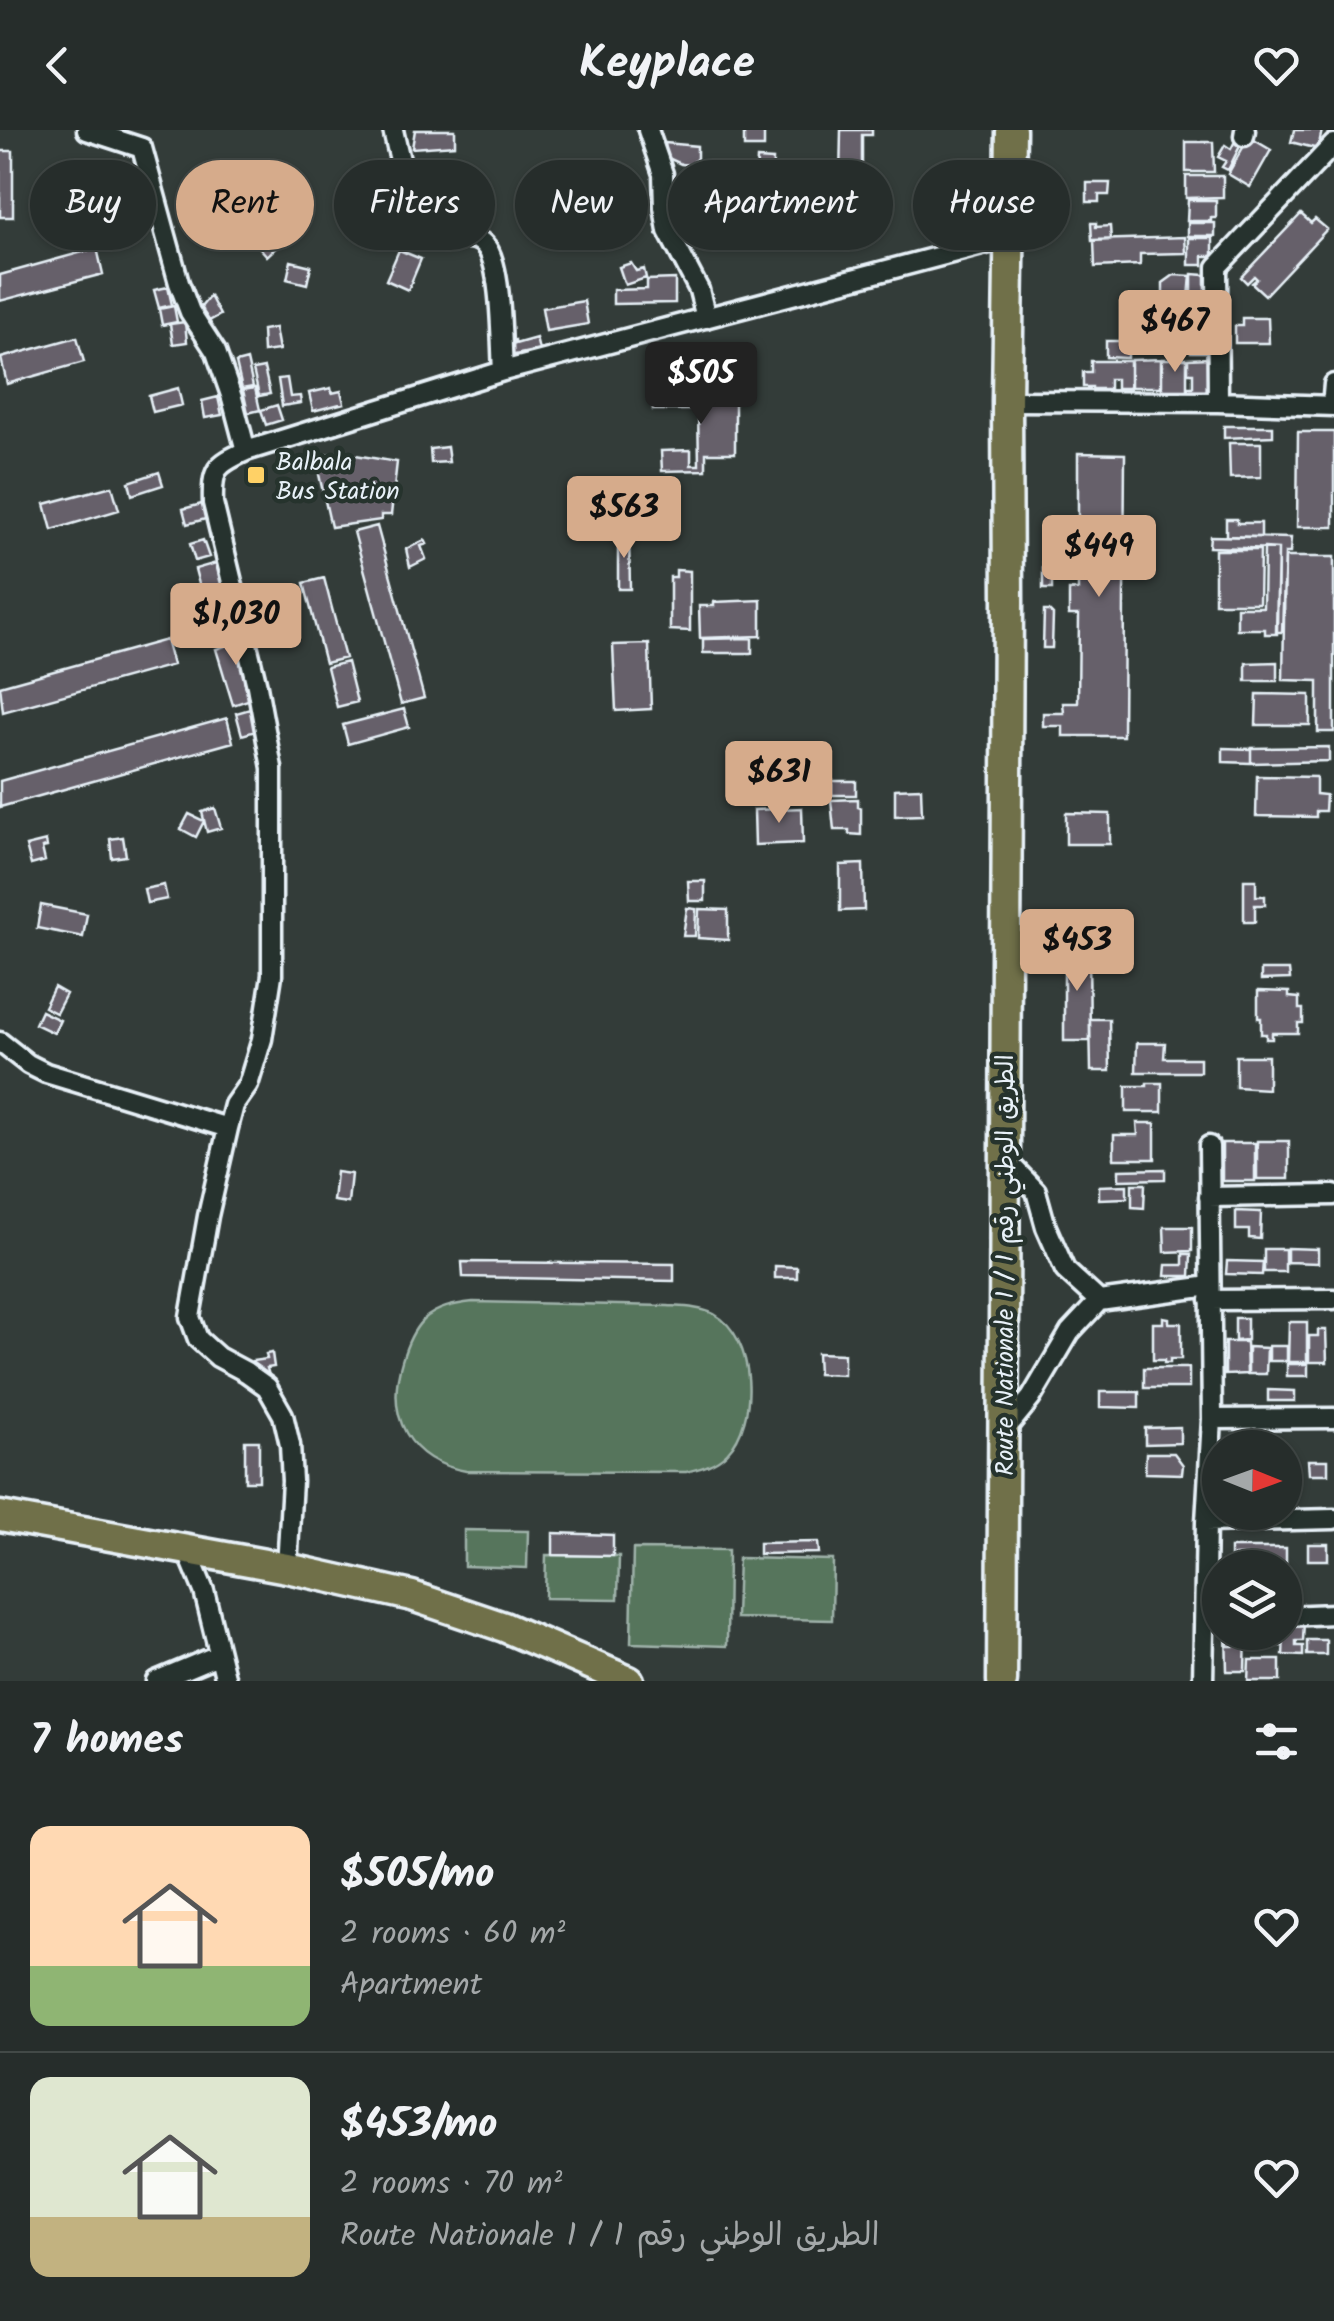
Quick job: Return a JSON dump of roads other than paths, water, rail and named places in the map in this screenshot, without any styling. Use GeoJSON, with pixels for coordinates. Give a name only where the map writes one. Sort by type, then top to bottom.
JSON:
{"type":"FeatureCollection","features":[{"type":"Feature","properties":{"kind":"main road","name":"Route Nationale 1 / الطريق الوطني رقم 1"},"geometry":{"type":"LineString","coordinates":[[1010,160],[1011,130]]}},
{"type":"Feature","properties":{"kind":"main road","name":"Route Nationale 1 / الطريق الوطني رقم 1"},"geometry":{"type":"LineString","coordinates":[[1002,1681],[1008,250]]}},
{"type":"Feature","properties":{"kind":"main road"},"geometry":{"type":"LineString","coordinates":[[0,1516],[287,1568],[396,1592],[519,1633],[629,1681]]}},
{"type":"Feature","properties":{"kind":"street"},"geometry":{"type":"LineString","coordinates":[[87,130],[141,139],[179,283],[190,312],[216,352],[246,451]]}},
{"type":"Feature","properties":{"kind":"street"},"geometry":{"type":"LineString","coordinates":[[394,130],[406,186],[425,224],[434,234],[446,238],[474,237],[485,244],[492,257],[503,370]]}},
{"type":"Feature","properties":{"kind":"street"},"geometry":{"type":"LineString","coordinates":[[648,130],[663,174],[668,230],[698,290],[706,318]]}},
{"type":"Feature","properties":{"kind":"street"},"geometry":{"type":"LineString","coordinates":[[1218,402],[1218,267],[1334,144]]}},
{"type":"Feature","properties":{"kind":"street"},"geometry":{"type":"LineString","coordinates":[[287,1568],[292,1481],[290,1445],[282,1415],[267,1388],[198,1340],[190,1317],[228,1128],[262,1039],[272,976],[272,768],[257,686],[213,503],[212,478],[224,461],[246,451],[503,370],[963,250]]}},
{"type":"Feature","properties":{"kind":"street"},"geometry":{"type":"LineString","coordinates":[[1007,401],[1333,406],[1334,384]]}},
{"type":"Feature","properties":{"kind":"street"},"geometry":{"type":"LineString","coordinates":[[1,1045],[46,1072],[228,1128]]}},
{"type":"Feature","properties":{"kind":"street"},"geometry":{"type":"LineString","coordinates":[[1209,1146],[1211,1430]]}},
{"type":"Feature","properties":{"kind":"street"},"geometry":{"type":"LineString","coordinates":[[1005,1160],[1036,1191],[1050,1238],[1065,1270],[1099,1301]]}},
{"type":"Feature","properties":{"kind":"street"},"geometry":{"type":"LineString","coordinates":[[1209,1197],[1334,1196]]}},
{"type":"Feature","properties":{"kind":"street"},"geometry":{"type":"LineString","coordinates":[[1004,1431],[1032,1398],[1070,1332],[1099,1301],[1210,1293],[1334,1299]]}},
{"type":"Feature","properties":{"kind":"street"},"geometry":{"type":"LineString","coordinates":[[1212,1419],[1334,1418]]}},
{"type":"Feature","properties":{"kind":"street"},"geometry":{"type":"LineString","coordinates":[[1302,1520],[1334,1520]]}},
{"type":"Feature","properties":{"kind":"street"},"geometry":{"type":"LineString","coordinates":[[187,1550],[204,1591],[226,1681]]}},
{"type":"Feature","properties":{"kind":"street"},"geometry":{"type":"LineString","coordinates":[[1302,1615],[1334,1614]]}},
{"type":"Feature","properties":{"kind":"street"},"geometry":{"type":"LineString","coordinates":[[1203,1681],[1207,1650]]}},
{"type":"Feature","properties":{"kind":"street"},"geometry":{"type":"LineString","coordinates":[[156,1681],[218,1655]]}},
{"type":"Feature","properties":{"kind":"place","name":"Balbala Bus Station"},"geometry":{"type":"Point","coordinates":[256,475]}}]}
